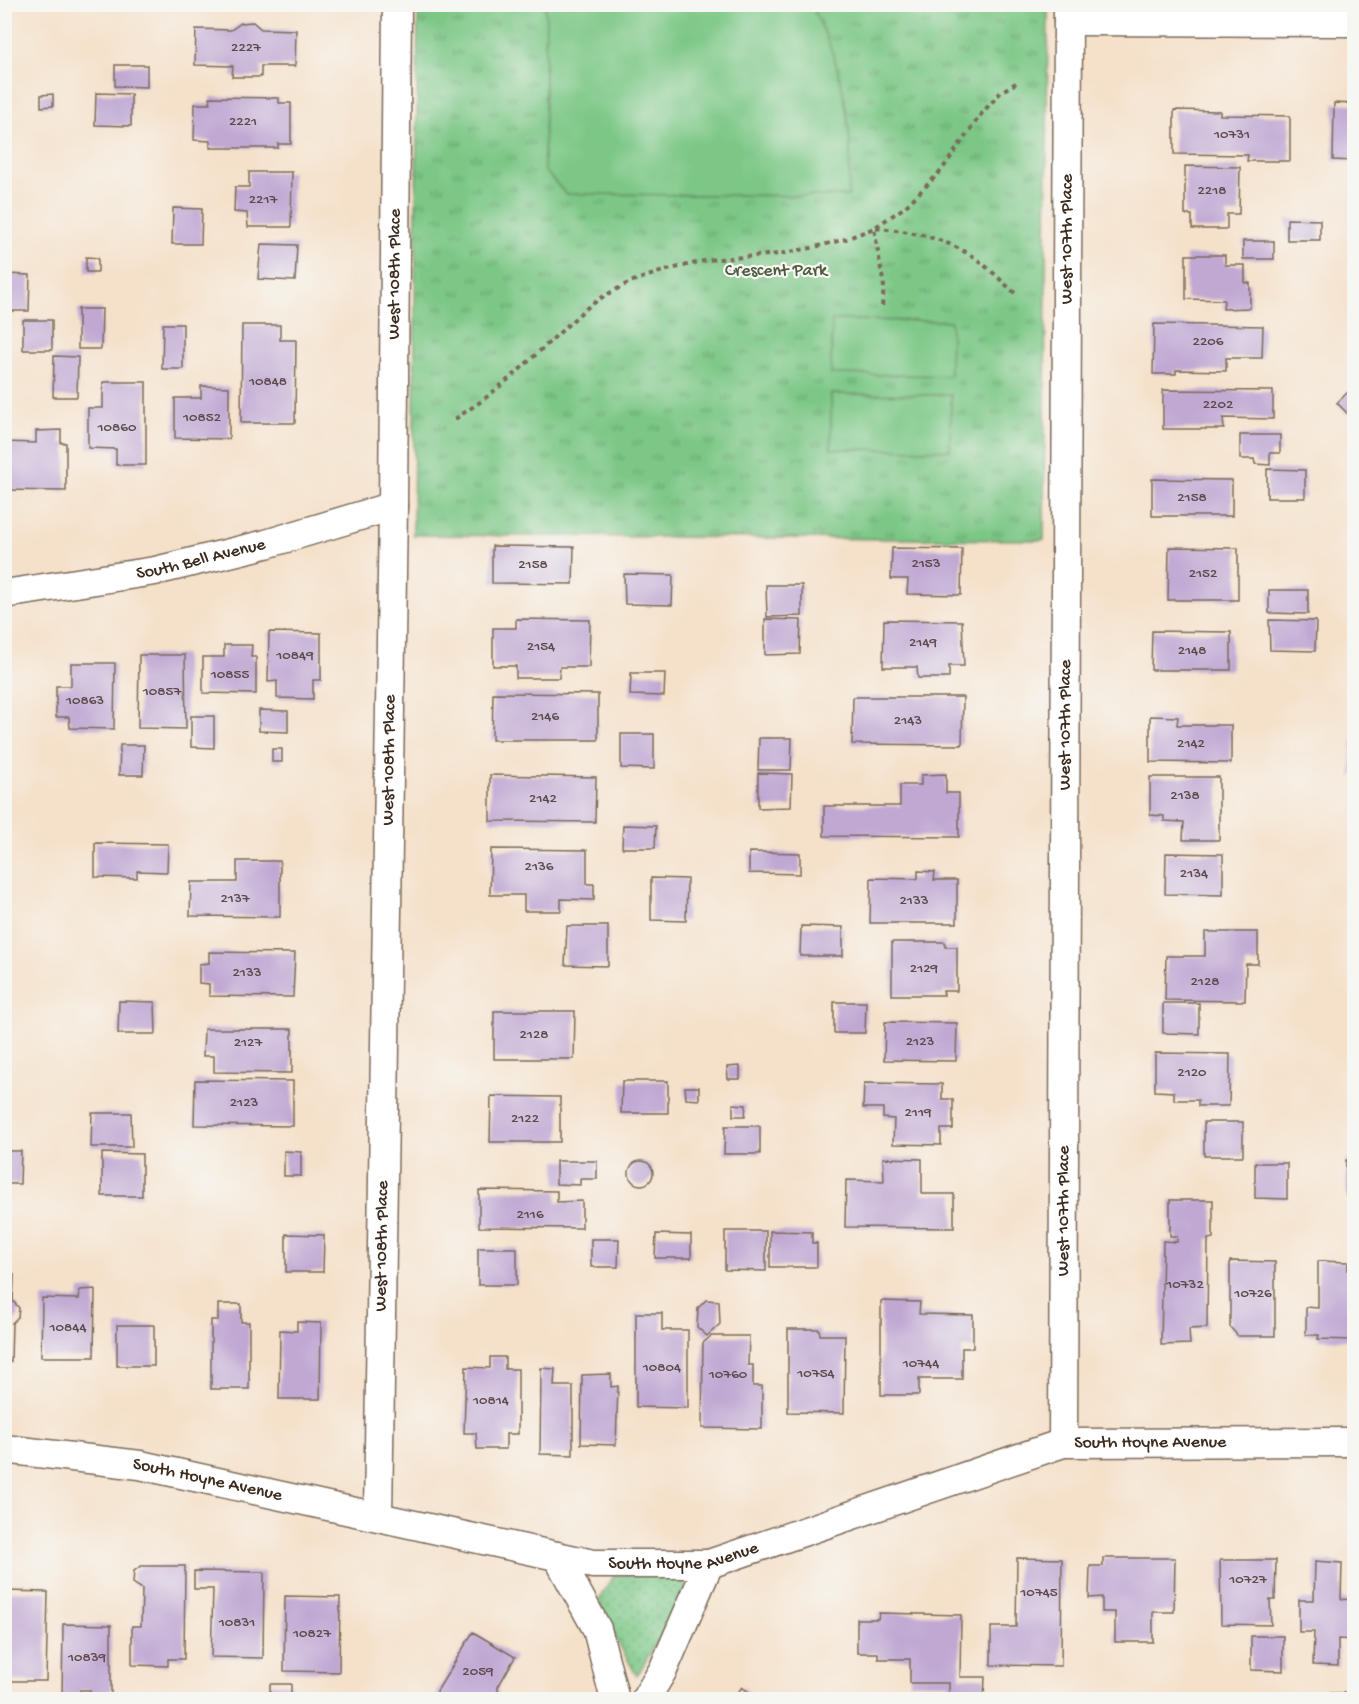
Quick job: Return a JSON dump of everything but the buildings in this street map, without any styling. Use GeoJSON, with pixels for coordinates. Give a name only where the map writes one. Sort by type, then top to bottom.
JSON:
{"type":"FeatureCollection","features":[{"type":"Feature","properties":{"kind":"street","name":"West 108th Place"},"geometry":{"type":"LineString","coordinates":[[378,1516],[393,506],[397,4]]}},
{"type":"Feature","properties":{"kind":"street"},"geometry":{"type":"LineString","coordinates":[[1068,13],[1354,22]]}},
{"type":"Feature","properties":{"kind":"street","name":"West 107th Place"},"geometry":{"type":"LineString","coordinates":[[1063,1443],[1068,13]]}},
{"type":"Feature","properties":{"kind":"street","name":"South Bell Avenue"},"geometry":{"type":"LineString","coordinates":[[4,594],[155,571],[266,544],[393,506]]}},
{"type":"Feature","properties":{"kind":"street","name":"South Hoyne Avenue"},"geometry":{"type":"LineString","coordinates":[[4,1449],[140,1466],[593,1564],[709,1564],[1063,1443],[1354,1442]]}},
{"type":"Feature","properties":{"kind":"street"},"geometry":{"type":"LineString","coordinates":[[557,1556],[597,1629],[615,1700]]}},
{"type":"Feature","properties":{"kind":"street"},"geometry":{"type":"LineString","coordinates":[[645,1700],[663,1670],[709,1564]]}},
{"type":"Feature","properties":{"kind":"path"},"geometry":{"type":"LineString","coordinates":[[455,419],[516,373],[584,310],[630,282],[708,260],[779,254],[811,248],[846,240],[874,228],[905,207],[941,171],[982,113],[1002,92],[1018,82]]}},
{"type":"Feature","properties":{"kind":"path"},"geometry":{"type":"LineString","coordinates":[[874,228],[904,230],[934,238],[966,252],[1016,294]]}},
{"type":"Feature","properties":{"kind":"path"},"geometry":{"type":"LineString","coordinates":[[874,228],[884,287],[882,306]]}},
{"type":"Feature","properties":{"kind":"green space","name":"Crescent Park"},"geometry":{"type":"Polygon","coordinates":[[[418,5],[1048,5],[1044,540],[413,535],[418,5]]]}},
{"type":"Feature","properties":{"kind":"green space"},"geometry":{"type":"Polygon","coordinates":[[[546,5],[811,5],[833,55],[846,108],[850,144],[848,196],[566,194],[544,170],[546,5]]]}},
{"type":"Feature","properties":{"kind":"green space"},"geometry":{"type":"Polygon","coordinates":[[[832,320],[951,321],[950,376],[831,374],[832,320]]]}},
{"type":"Feature","properties":{"kind":"green space"},"geometry":{"type":"Polygon","coordinates":[[[831,394],[951,395],[950,450],[831,449],[831,394]]]}},
{"type":"Feature","properties":{"kind":"green space"},"geometry":{"type":"Polygon","coordinates":[[[614,1575],[681,1575],[686,1591],[637,1676],[608,1625],[599,1599],[614,1575]]]}}]}
